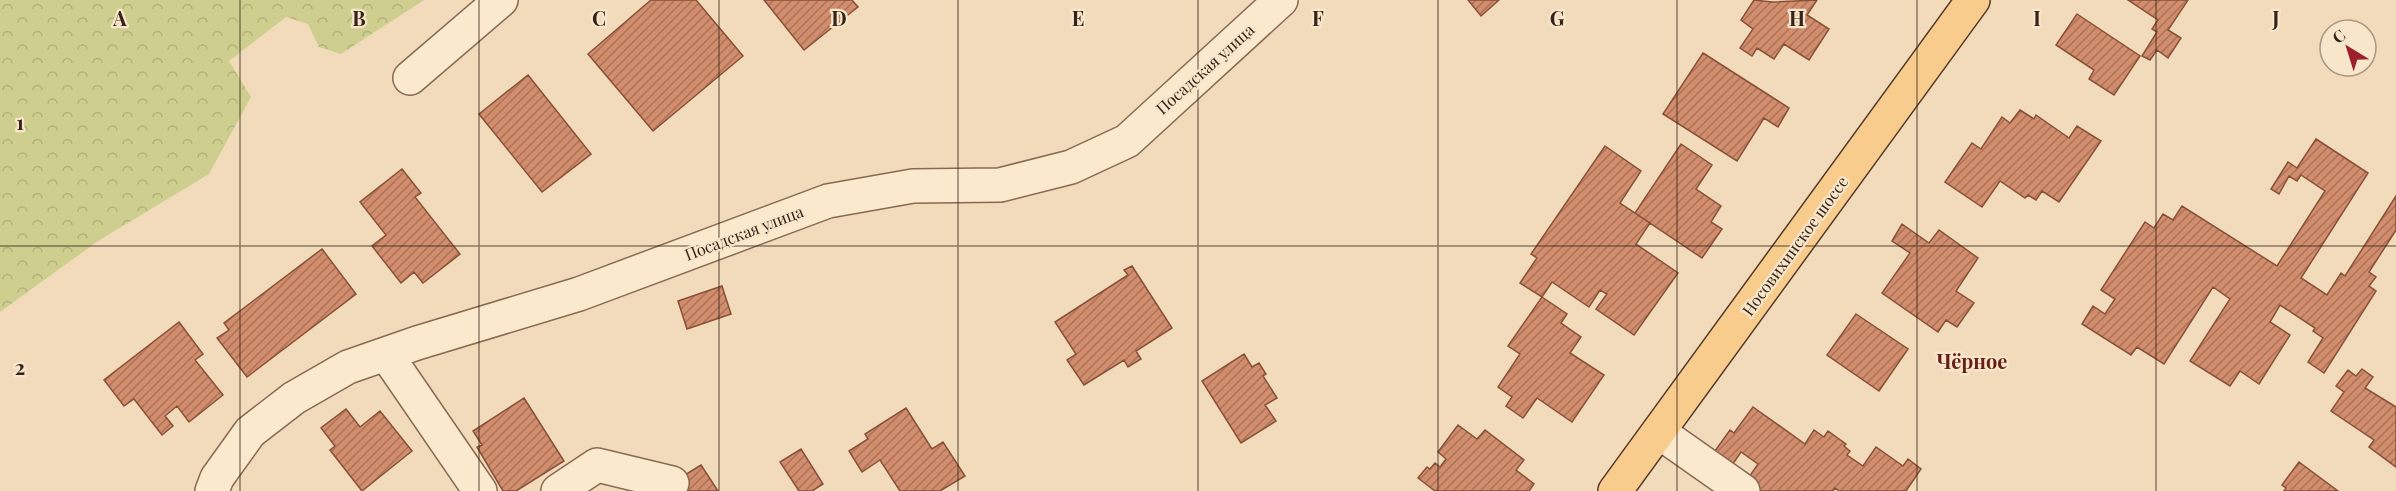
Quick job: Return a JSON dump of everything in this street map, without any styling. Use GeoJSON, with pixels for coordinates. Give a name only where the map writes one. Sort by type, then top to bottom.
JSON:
{"type":"FeatureCollection","features":[{"type":"Feature","properties":{"kind":"main road","name":"Носовихинское шоссе"},"geometry":{"type":"LineString","coordinates":[[1616,491],[1973,0]]}},
{"type":"Feature","properties":{"kind":"street"},"geometry":{"type":"LineString","coordinates":[[410,78],[501,0]]}},
{"type":"Feature","properties":{"kind":"street","name":"Посадская улица"},"geometry":{"type":"LineString","coordinates":[[212,491],[217,478],[250,432],[294,398],[348,367],[579,294],[828,201],[913,186],[1000,185],[1071,167],[1127,141],[1281,0]]}},
{"type":"Feature","properties":{"kind":"street"},"geometry":{"type":"LineString","coordinates":[[386,354],[480,491]]}},
{"type":"Feature","properties":{"kind":"street"},"geometry":{"type":"LineString","coordinates":[[1659,432],[1743,491]]}},
{"type":"Feature","properties":{"kind":"street"},"geometry":{"type":"LineString","coordinates":[[558,491],[597,465],[672,483]]}},
{"type":"Feature","properties":{"kind":"green space"},"geometry":{"type":"Polygon","coordinates":[[[0,0],[424,0],[341,54],[319,47],[308,24],[286,17],[229,61],[251,97],[209,174],[98,241],[0,312],[0,0]]]}},
{"type":"Feature","properties":{"kind":"building"},"geometry":{"type":"Polygon","coordinates":[[[651,0],[696,0],[743,56],[653,131],[588,54],[651,0]]]}},
{"type":"Feature","properties":{"kind":"building"},"geometry":{"type":"Polygon","coordinates":[[[764,0],[852,0],[858,7],[804,50],[764,0]]]}},
{"type":"Feature","properties":{"kind":"building"},"geometry":{"type":"Polygon","coordinates":[[[1468,0],[1499,0],[1481,16],[1468,0]]]}},
{"type":"Feature","properties":{"kind":"building"},"geometry":{"type":"Polygon","coordinates":[[[1754,0],[1772,2],[1817,0],[1807,15],[1829,29],[1809,60],[1784,44],[1774,59],[1757,48],[1752,56],[1740,48],[1753,29],[1741,20],[1754,0]]]}},
{"type":"Feature","properties":{"kind":"building"},"geometry":{"type":"Polygon","coordinates":[[[2128,0],[2188,0],[2168,30],[2181,38],[2168,58],[2157,50],[2150,60],[2142,56],[2157,32],[2152,29],[2158,20],[2128,0]]]}},
{"type":"Feature","properties":{"kind":"building"},"geometry":{"type":"Polygon","coordinates":[[[2077,14],[2140,56],[2114,95],[2089,79],[2094,70],[2056,45],[2077,14]]]}},
{"type":"Feature","properties":{"kind":"building"},"geometry":{"type":"Polygon","coordinates":[[[1703,53],[1789,108],[1778,127],[1764,118],[1737,161],[1663,114],[1703,53]]]}},
{"type":"Feature","properties":{"kind":"building"},"geometry":{"type":"Polygon","coordinates":[[[528,75],[591,154],[542,192],[479,114],[528,75]]]}},
{"type":"Feature","properties":{"kind":"building"},"geometry":{"type":"Polygon","coordinates":[[[2020,110],[2034,119],[2036,115],[2069,138],[2077,126],[2101,141],[2059,202],[2042,191],[2036,200],[2028,195],[2025,198],[2000,181],[1982,207],[1945,182],[1972,143],[1981,149],[2002,117],[2010,123],[2020,110]]]}},
{"type":"Feature","properties":{"kind":"building"},"geometry":{"type":"Polygon","coordinates":[[[2316,139],[2368,173],[2301,278],[2327,295],[2341,273],[2345,276],[2396,196],[2396,230],[2369,272],[2376,277],[2369,286],[2376,291],[2324,373],[2308,362],[2323,338],[2313,331],[2315,328],[2280,305],[2270,322],[2290,335],[2259,384],[2240,371],[2230,386],[2190,361],[2230,299],[2213,287],[2164,364],[2137,347],[2131,355],[2082,324],[2093,306],[2105,314],[2115,299],[2101,290],[2145,222],[2154,228],[2163,214],[2173,220],[2182,206],[2277,266],[2325,191],[2301,175],[2297,181],[2289,176],[2279,194],[2271,189],[2288,162],[2297,168],[2316,139]]]}},
{"type":"Feature","properties":{"kind":"building"},"geometry":{"type":"Polygon","coordinates":[[[1681,144],[1712,165],[1696,189],[1721,206],[1711,222],[1722,229],[1702,258],[1635,213],[1681,144]]]}},
{"type":"Feature","properties":{"kind":"building"},"geometry":{"type":"Polygon","coordinates":[[[1605,146],[1641,171],[1620,203],[1650,223],[1636,244],[1678,273],[1634,335],[1596,309],[1607,294],[1600,290],[1589,307],[1552,282],[1542,297],[1520,283],[1537,258],[1531,254],[1605,146]]]}},
{"type":"Feature","properties":{"kind":"building"},"geometry":{"type":"Polygon","coordinates":[[[402,169],[421,193],[415,197],[460,254],[423,283],[414,272],[401,283],[372,246],[386,235],[360,202],[402,169]]]}},
{"type":"Feature","properties":{"kind":"building"},"geometry":{"type":"Polygon","coordinates":[[[1902,224],[1929,243],[1939,230],[1978,258],[1956,291],[1974,303],[1957,327],[1946,320],[1938,332],[1882,293],[1910,253],[1892,241],[1902,224]]]}},
{"type":"Feature","properties":{"kind":"building"},"geometry":{"type":"Polygon","coordinates":[[[322,249],[356,294],[247,377],[217,338],[229,330],[224,323],[322,249]]]}},
{"type":"Feature","properties":{"kind":"building"},"geometry":{"type":"Polygon","coordinates":[[[1132,266],[1172,328],[1136,351],[1141,359],[1128,367],[1124,360],[1084,385],[1067,360],[1076,354],[1055,322],[1128,275],[1124,270],[1132,266]]]}},
{"type":"Feature","properties":{"kind":"building"},"geometry":{"type":"Polygon","coordinates":[[[722,286],[731,314],[687,329],[678,301],[722,286]]]}},
{"type":"Feature","properties":{"kind":"building"},"geometry":{"type":"Polygon","coordinates":[[[1542,297],[1567,314],[1561,323],[1581,337],[1570,353],[1604,375],[1572,422],[1537,398],[1523,418],[1506,406],[1512,397],[1498,387],[1520,354],[1508,346],[1542,297]]]}},
{"type":"Feature","properties":{"kind":"building"},"geometry":{"type":"Polygon","coordinates":[[[1856,314],[1908,349],[1879,391],[1827,355],[1856,314]]]}},
{"type":"Feature","properties":{"kind":"building"},"geometry":{"type":"Polygon","coordinates":[[[179,322],[203,354],[195,360],[223,395],[189,422],[177,406],[165,416],[173,426],[162,435],[134,399],[124,406],[104,380],[179,322]]]}},
{"type":"Feature","properties":{"kind":"building"},"geometry":{"type":"Polygon","coordinates":[[[1244,354],[1252,367],[1259,363],[1266,374],[1263,376],[1277,398],[1265,405],[1276,421],[1241,443],[1202,381],[1244,354]]]}},
{"type":"Feature","properties":{"kind":"building"},"geometry":{"type":"Polygon","coordinates":[[[2362,369],[2373,377],[2365,388],[2396,407],[2396,467],[2369,447],[2374,440],[2331,411],[2344,392],[2336,386],[2348,370],[2356,376],[2362,369]]]}},
{"type":"Feature","properties":{"kind":"building"},"geometry":{"type":"Polygon","coordinates":[[[524,398],[564,461],[516,491],[503,491],[477,447],[482,445],[473,431],[524,398]]]}},
{"type":"Feature","properties":{"kind":"building"},"geometry":{"type":"Polygon","coordinates":[[[1753,407],[1805,444],[1814,430],[1824,437],[1828,431],[1846,444],[1844,446],[1850,451],[1847,455],[1863,466],[1876,447],[1903,466],[1908,459],[1921,469],[1906,491],[1839,491],[1835,488],[1833,491],[1755,491],[1745,483],[1758,464],[1741,452],[1730,468],[1712,455],[1730,430],[1734,433],[1753,407]]]}},
{"type":"Feature","properties":{"kind":"building"},"geometry":{"type":"Polygon","coordinates":[[[906,408],[932,449],[943,442],[965,476],[940,491],[900,491],[880,460],[862,472],[849,451],[868,439],[865,434],[906,408]]]}},
{"type":"Feature","properties":{"kind":"building"},"geometry":{"type":"Polygon","coordinates":[[[346,409],[360,427],[380,411],[412,451],[362,491],[330,450],[335,446],[321,428],[346,409]]]}},
{"type":"Feature","properties":{"kind":"building"},"geometry":{"type":"Polygon","coordinates":[[[1458,425],[1477,439],[1485,430],[1524,460],[1516,470],[1534,484],[1529,491],[1435,491],[1418,478],[1427,467],[1430,469],[1435,463],[1440,467],[1446,459],[1438,452],[1458,425]]]}},
{"type":"Feature","properties":{"kind":"building"},"geometry":{"type":"Polygon","coordinates":[[[801,449],[823,484],[812,491],[799,491],[780,462],[801,449]]]}},
{"type":"Feature","properties":{"kind":"building"},"geometry":{"type":"Polygon","coordinates":[[[2299,462],[2338,491],[2284,491],[2286,488],[2282,485],[2299,462]]]}},
{"type":"Feature","properties":{"kind":"building"},"geometry":{"type":"Polygon","coordinates":[[[701,465],[718,491],[660,491],[672,483],[701,465]]]}},
{"type":"Feature","properties":{"kind":"district","name":"Чёрное"},"geometry":{"type":"Point","coordinates":[1972,362]}}]}
